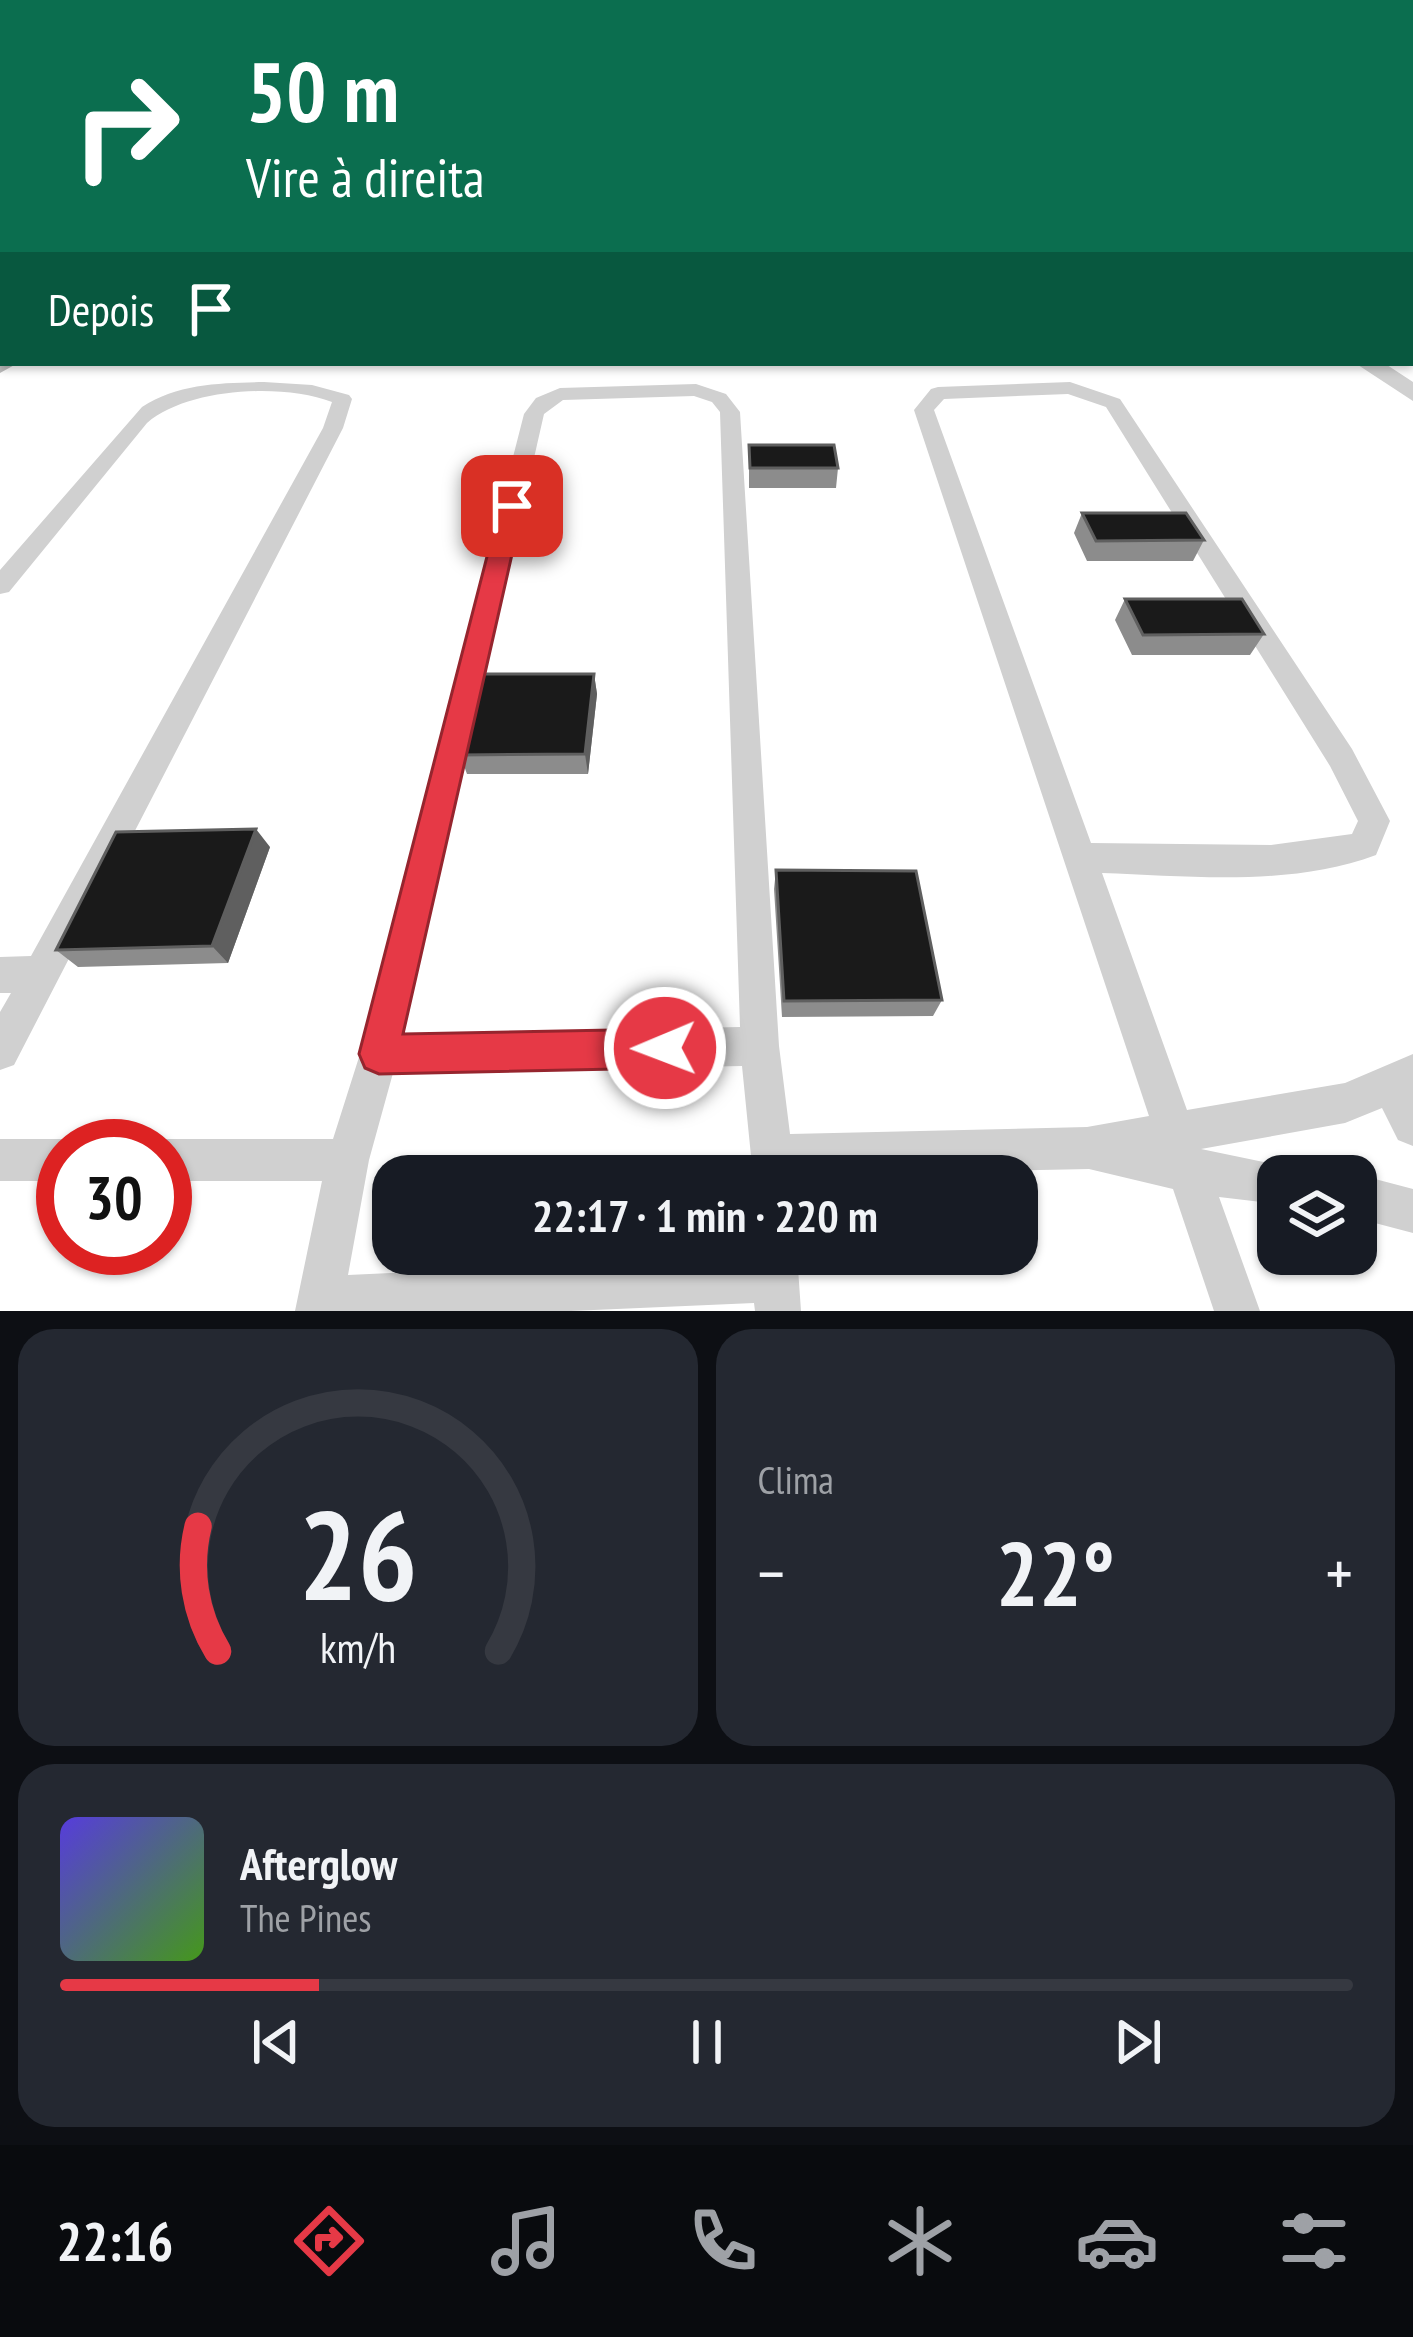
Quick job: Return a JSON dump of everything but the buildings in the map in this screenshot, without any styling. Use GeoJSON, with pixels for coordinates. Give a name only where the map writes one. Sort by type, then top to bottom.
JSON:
{"type":"FeatureCollection","features":[{"type":"Feature","properties":{"kind":"street"},"geometry":{"type":"LineString","coordinates":[[1373,366],[1413,393]]}},
{"type":"Feature","properties":{"kind":"street"},"geometry":{"type":"LineString","coordinates":[[1082,858],[1169,860],[1336,853],[1364,845],[1374,821],[1341,758],[1113,403],[1070,388],[938,392],[924,410],[1237,1311]]}},
{"type":"Feature","properties":{"kind":"street"},"geometry":{"type":"LineString","coordinates":[[0,586],[140,419],[159,404],[205,391],[314,390],[342,400],[338,419],[0,1052]]}},
{"type":"Feature","properties":{"kind":"street"},"geometry":{"type":"LineString","coordinates":[[772,1155],[760,1046],[730,412],[719,398],[704,391],[568,392],[545,401],[534,414],[379,1054],[348,1160],[320,1305],[776,1281]]}},
{"type":"Feature","properties":{"kind":"street"},"geometry":{"type":"LineString","coordinates":[[0,975],[41,974]]}},
{"type":"Feature","properties":{"kind":"street"},"geometry":{"type":"LineString","coordinates":[[379,1054],[760,1046]]}},
{"type":"Feature","properties":{"kind":"street"},"geometry":{"type":"LineString","coordinates":[[1179,1151],[1345,1102],[1402,1078],[1413,1125]]}},
{"type":"Feature","properties":{"kind":"street"},"geometry":{"type":"LineString","coordinates":[[965,1155],[1087,1148],[1179,1151],[1257,1176]]}},
{"type":"Feature","properties":{"kind":"street"},"geometry":{"type":"LineString","coordinates":[[0,1160],[36,1160]]}},
{"type":"Feature","properties":{"kind":"street"},"geometry":{"type":"LineString","coordinates":[[192,1160],[348,1160]]}},
{"type":"Feature","properties":{"kind":"street"},"geometry":{"type":"LineString","coordinates":[[1377,1202],[1413,1211]]}},
{"type":"Feature","properties":{"kind":"route"},"geometry":{"type":"LineString","coordinates":[[512,506],[379,1054],[665,1048]]}}]}
